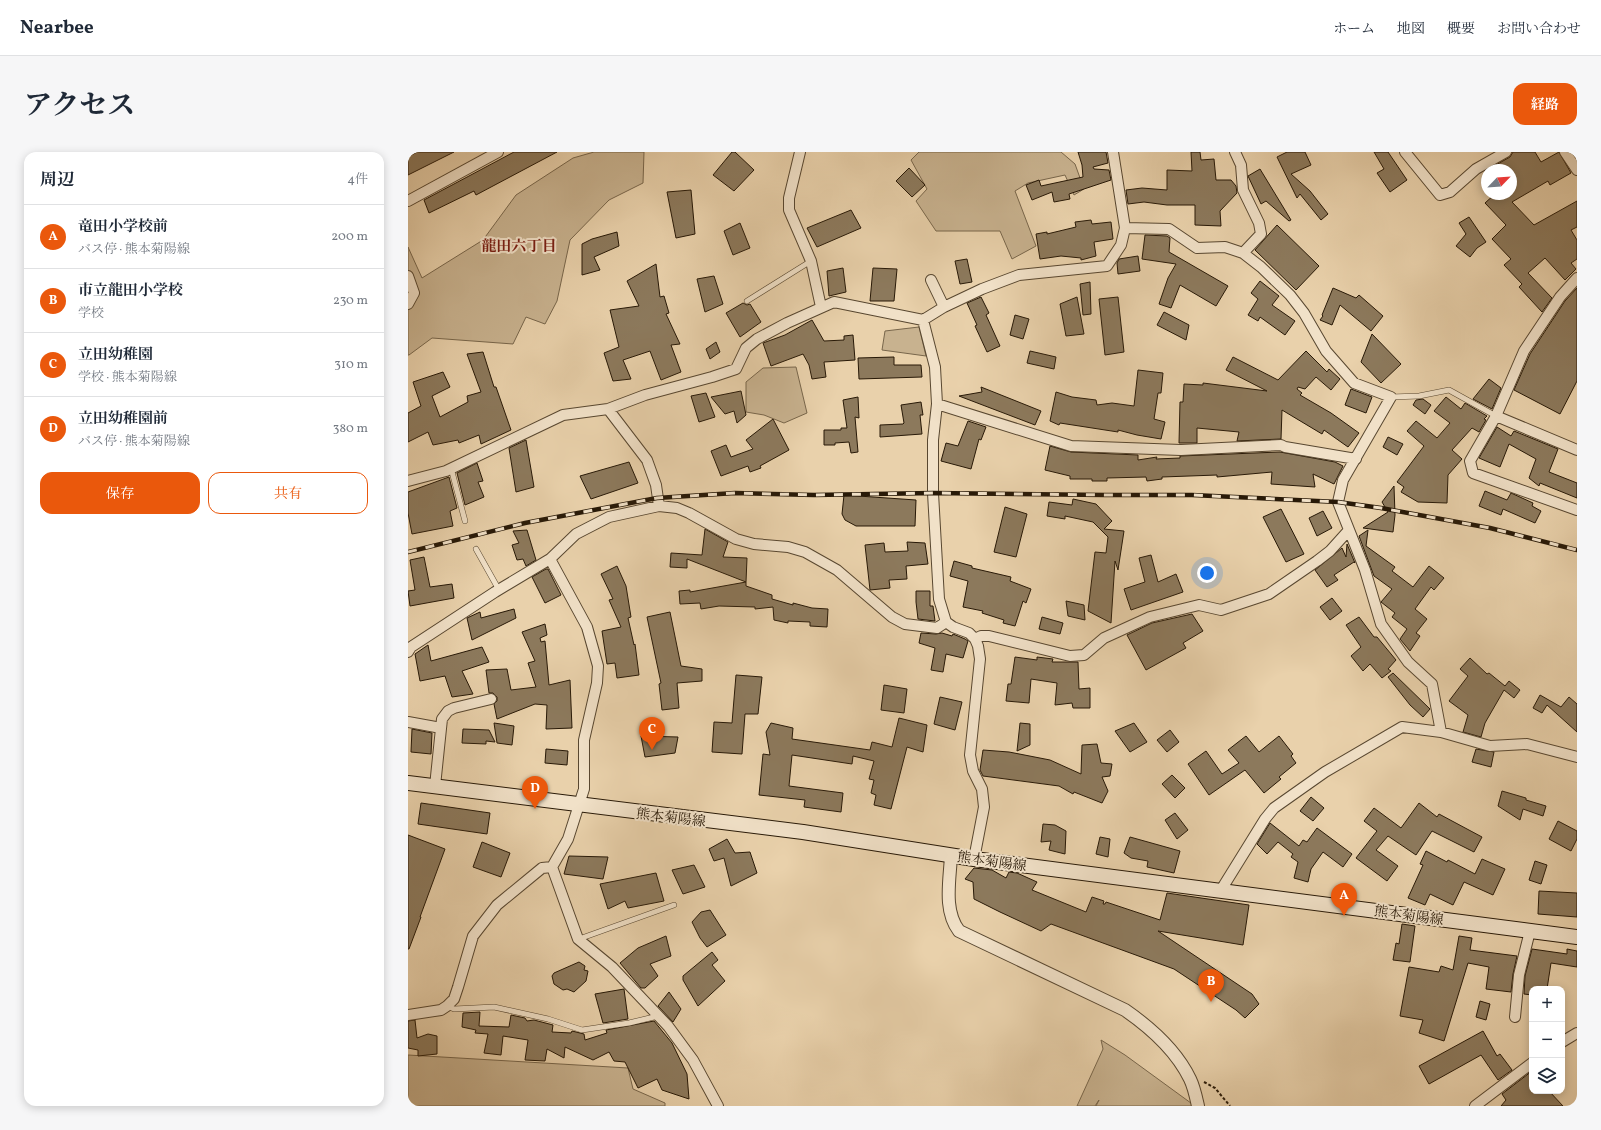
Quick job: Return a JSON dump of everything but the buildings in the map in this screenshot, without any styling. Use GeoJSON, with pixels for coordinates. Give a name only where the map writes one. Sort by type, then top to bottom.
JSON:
{"type":"FeatureCollection","features":[{"type":"Feature","properties":{"kind":"main road","name":"熊本菊陽線"},"geometry":{"type":"LineString","coordinates":[[408,782],[580,805],[803,832],[974,859],[1577,937]]}},
{"type":"Feature","properties":{"kind":"street"},"geometry":{"type":"LineString","coordinates":[[408,201],[498,152]]}},
{"type":"Feature","properties":{"kind":"street"},"geometry":{"type":"LineString","coordinates":[[800,152],[789,198],[789,210],[811,261],[821,307]]}},
{"type":"Feature","properties":{"kind":"street"},"geometry":{"type":"LineString","coordinates":[[408,481],[451,468],[563,415],[608,409],[645,395],[736,369],[746,348],[757,339],[834,302],[923,320],[944,307],[982,288],[1019,275],[1107,266],[1121,245],[1124,228],[1113,152]]}},
{"type":"Feature","properties":{"kind":"street"},"geometry":{"type":"LineString","coordinates":[[1235,152],[1240,165],[1243,190],[1259,223],[1261,234],[1243,253]]}},
{"type":"Feature","properties":{"kind":"street"},"geometry":{"type":"LineString","coordinates":[[1405,152],[1440,195],[1450,192],[1476,169],[1506,152]]}},
{"type":"Feature","properties":{"kind":"street"},"geometry":{"type":"LineString","coordinates":[[1565,152],[1577,170]]}},
{"type":"Feature","properties":{"kind":"street"},"geometry":{"type":"LineString","coordinates":[[1124,228],[1169,229],[1197,248],[1225,247],[1243,253],[1261,267],[1290,295],[1304,313],[1326,352],[1354,383],[1391,397],[1343,480],[1338,502],[1348,531],[1365,570],[1381,624],[1408,662],[1432,684],[1441,732]]}},
{"type":"Feature","properties":{"kind":"street"},"geometry":{"type":"LineString","coordinates":[[408,276],[414,293],[408,304]]}},
{"type":"Feature","properties":{"kind":"street"},"geometry":{"type":"LineString","coordinates":[[1577,278],[1560,296],[1524,351],[1496,416],[1470,461],[1473,473],[1577,510]]}},
{"type":"Feature","properties":{"kind":"street"},"geometry":{"type":"LineString","coordinates":[[931,280],[944,307]]}},
{"type":"Feature","properties":{"kind":"street"},"geometry":{"type":"LineString","coordinates":[[923,320],[935,366],[937,404],[933,440],[933,493],[939,599],[946,622],[953,627],[969,633],[975,639],[978,646],[980,659],[970,754],[973,771],[982,790],[984,807],[974,859]]}},
{"type":"Feature","properties":{"kind":"street"},"geometry":{"type":"LineString","coordinates":[[937,404],[1071,446],[1181,450],[1281,445],[1285,447],[1356,459]]}},
{"type":"Feature","properties":{"kind":"street"},"geometry":{"type":"LineString","coordinates":[[608,409],[647,460],[656,485],[659,506]]}},
{"type":"Feature","properties":{"kind":"street"},"geometry":{"type":"LineString","coordinates":[[1496,416],[1577,450]]}},
{"type":"Feature","properties":{"kind":"street"},"geometry":{"type":"LineString","coordinates":[[408,652],[410,647],[550,559],[576,534],[609,517],[659,506],[677,508],[689,513],[736,539],[754,544],[788,547],[805,552],[837,570],[892,617],[905,624],[937,628],[946,622]]}},
{"type":"Feature","properties":{"kind":"street"},"geometry":{"type":"LineString","coordinates":[[975,639],[981,636],[989,636],[1070,656],[1084,655],[1104,638],[1150,617],[1199,605],[1221,610],[1269,594],[1321,558],[1348,531]]}},
{"type":"Feature","properties":{"kind":"street"},"geometry":{"type":"LineString","coordinates":[[550,559],[586,628],[595,652],[598,666],[597,683],[584,740],[584,788],[580,805],[568,839],[552,867],[578,939],[612,967],[668,1026],[693,1060],[718,1106]]}},
{"type":"Feature","properties":{"kind":"street"},"geometry":{"type":"LineString","coordinates":[[435,786],[442,719],[448,710],[491,699]]}},
{"type":"Feature","properties":{"kind":"street"},"geometry":{"type":"LineString","coordinates":[[408,722],[441,728]]}},
{"type":"Feature","properties":{"kind":"street"},"geometry":{"type":"LineString","coordinates":[[1221,890],[1265,819],[1274,808],[1325,772],[1402,727],[1441,732],[1490,746],[1527,744],[1577,757]]}},
{"type":"Feature","properties":{"kind":"street"},"geometry":{"type":"LineString","coordinates":[[951,855],[949,906],[951,918],[959,931],[1125,1010],[1146,1024],[1166,1044],[1183,1066],[1191,1080],[1198,1106]]}},
{"type":"Feature","properties":{"kind":"street"},"geometry":{"type":"LineString","coordinates":[[408,1015],[441,1010],[447,1006],[454,998],[458,987],[472,936],[497,905],[542,868],[552,867]]}},
{"type":"Feature","properties":{"kind":"street"},"geometry":{"type":"LineString","coordinates":[[1515,1017],[1519,975],[1530,931]]}},
{"type":"Feature","properties":{"kind":"street"},"geometry":{"type":"LineString","coordinates":[[1565,1040],[1576,1035]]}},
{"type":"Feature","properties":{"kind":"street"},"geometry":{"type":"LineString","coordinates":[[1475,1106],[1529,1065]]}},
{"type":"Feature","properties":{"kind":"lane"},"geometry":{"type":"LineString","coordinates":[[747,301],[811,261]]}},
{"type":"Feature","properties":{"kind":"lane"},"geometry":{"type":"LineString","coordinates":[[1391,397],[1419,396],[1448,390],[1496,416]]}},
{"type":"Feature","properties":{"kind":"lane"},"geometry":{"type":"LineString","coordinates":[[451,468],[465,522]]}},
{"type":"Feature","properties":{"kind":"lane"},"geometry":{"type":"LineString","coordinates":[[476,549],[499,590]]}},
{"type":"Feature","properties":{"kind":"lane"},"geometry":{"type":"LineString","coordinates":[[578,939],[674,905]]}},
{"type":"Feature","properties":{"kind":"lane"},"geometry":{"type":"LineString","coordinates":[[447,1006],[454,1009],[494,1007],[548,1019],[582,1030],[629,1023],[658,1016]]}},
{"type":"Feature","properties":{"kind":"path"},"geometry":{"type":"LineString","coordinates":[[1191,1080],[1201,1080],[1215,1088],[1230,1106]]}},
{"type":"Feature","properties":{"kind":"shaded area"},"geometry":{"type":"Polygon","coordinates":[[[594,152],[644,152],[643,183],[609,200],[570,240],[557,301],[545,324],[526,317],[513,344],[432,338],[408,355],[408,247],[422,278],[483,240],[516,195],[573,158],[594,152]]]}},
{"type":"Feature","properties":{"kind":"shaded area"},"geometry":{"type":"Polygon","coordinates":[[[919,152],[1061,152],[1075,164],[1084,189],[1074,195],[1065,175],[1028,183],[1015,191],[1036,246],[1012,259],[1000,231],[936,231],[916,201],[927,189],[911,160],[919,152]]]}},
{"type":"Feature","properties":{"kind":"shaded area"},"geometry":{"type":"Polygon","coordinates":[[[919,327],[926,356],[882,350],[885,331],[919,327]]]}},
{"type":"Feature","properties":{"kind":"shaded area"},"geometry":{"type":"Polygon","coordinates":[[[796,367],[807,413],[784,423],[764,415],[746,412],[746,382],[763,368],[796,367]]]}},
{"type":"Feature","properties":{"kind":"shaded area"},"geometry":{"type":"Polygon","coordinates":[[[1101,1040],[1125,1055],[1195,1106],[1096,1106],[1099,1100],[1095,1106],[1077,1106],[1103,1049],[1101,1040]]]}},
{"type":"Feature","properties":{"kind":"shaded area"},"geometry":{"type":"Polygon","coordinates":[[[408,1055],[628,1068],[633,1089],[665,1103],[665,1106],[408,1106],[408,1055]]]}},
{"type":"Feature","properties":{"kind":"railway"},"geometry":{"type":"LineString","coordinates":[[408,552],[525,523],[657,498],[735,493],[814,495],[933,493],[1192,495],[1338,502],[1381,508],[1490,528],[1577,550]]}},
{"type":"Feature","properties":{"kind":"place","name":"立田幼稚園"},"geometry":{"type":"Point","coordinates":[652,750]}},
{"type":"Feature","properties":{"kind":"place","name":"立田幼稚園前"},"geometry":{"type":"Point","coordinates":[535,809]}},
{"type":"Feature","properties":{"kind":"place","name":"竜田小学校前"},"geometry":{"type":"Point","coordinates":[1344,916]}},
{"type":"Feature","properties":{"kind":"place","name":"市立龍田小学校"},"geometry":{"type":"Point","coordinates":[1211,1002]}},
{"type":"Feature","properties":{"kind":"district","name":"龍田六丁目"},"geometry":{"type":"Point","coordinates":[519,246]}}]}
